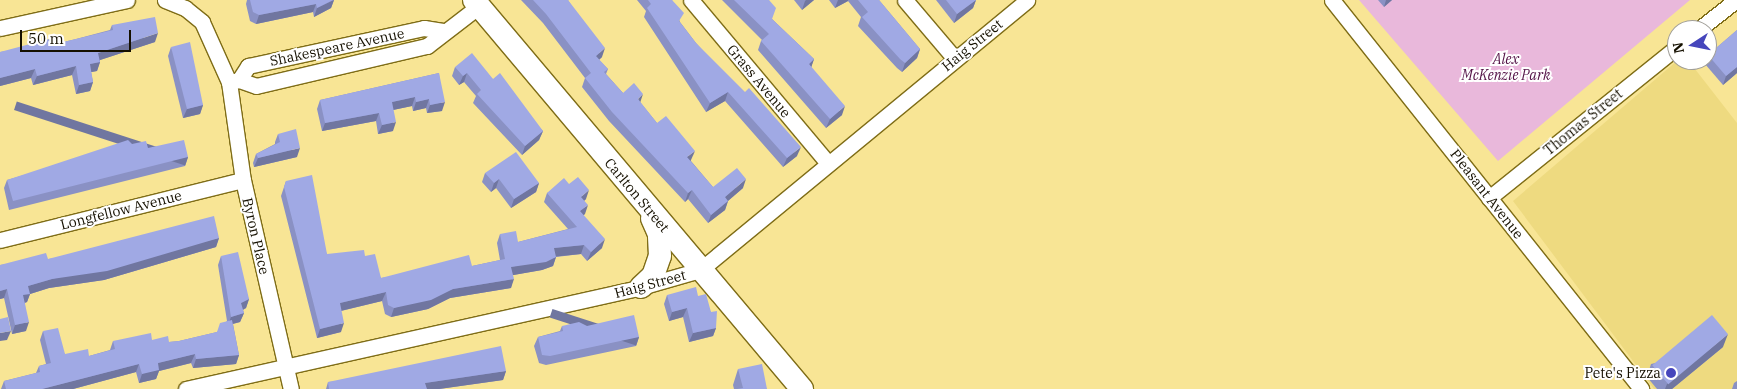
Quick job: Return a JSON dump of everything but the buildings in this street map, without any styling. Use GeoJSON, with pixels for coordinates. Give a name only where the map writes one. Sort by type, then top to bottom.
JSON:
{"type":"FeatureCollection","features":[{"type":"Feature","properties":{"kind":"main road","name":"Carlton Street"},"geometry":{"type":"LineString","coordinates":[[477,3],[802,389]]}},
{"type":"Feature","properties":{"kind":"main road"},"geometry":{"type":"LineString","coordinates":[[641,288],[653,276],[660,256],[660,234],[644,203]]}},
{"type":"Feature","properties":{"kind":"street"},"geometry":{"type":"LineString","coordinates":[[0,28],[127,0]]}},
{"type":"Feature","properties":{"kind":"street"},"geometry":{"type":"LineString","coordinates":[[165,0],[185,8],[202,22],[234,81]]}},
{"type":"Feature","properties":{"kind":"street","name":"Grass Avenue"},"geometry":{"type":"LineString","coordinates":[[691,0],[828,163]]}},
{"type":"Feature","properties":{"kind":"street"},"geometry":{"type":"LineString","coordinates":[[905,0],[955,59]]}},
{"type":"Feature","properties":{"kind":"street","name":"Haig Street"},"geometry":{"type":"LineString","coordinates":[[186,389],[286,369],[641,288],[700,270],[1027,0]]}},
{"type":"Feature","properties":{"kind":"street","name":"Pleasant Avenue"},"geometry":{"type":"LineString","coordinates":[[1332,0],[1641,389]]}},
{"type":"Feature","properties":{"kind":"street"},"geometry":{"type":"LineString","coordinates":[[1711,20],[1736,0]]}},
{"type":"Feature","properties":{"kind":"street","name":"Shakespeare Avenue"},"geometry":{"type":"LineString","coordinates":[[234,81],[256,86],[427,46],[477,3]]}},
{"type":"Feature","properties":{"kind":"street","name":"Shakespeare Avenue"},"geometry":{"type":"LineString","coordinates":[[234,81],[248,66],[424,28],[443,32]]}},
{"type":"Feature","properties":{"kind":"street","name":"Thomas Street"},"geometry":{"type":"LineString","coordinates":[[1489,198],[1667,55]]}},
{"type":"Feature","properties":{"kind":"street","name":"Byron Place"},"geometry":{"type":"LineString","coordinates":[[234,81],[243,180],[291,389]]}},
{"type":"Feature","properties":{"kind":"street","name":"Longfellow Avenue"},"geometry":{"type":"LineString","coordinates":[[0,240],[243,180]]}},
{"type":"Feature","properties":{"kind":"shaded area"},"geometry":{"type":"Polygon","coordinates":[[[1667,69],[1696,70],[1737,123],[1737,389],[1654,389],[1513,201],[1667,69]]]}},
{"type":"Feature","properties":{"kind":"green space","name":"Alex McKenzie Park"},"geometry":{"type":"Polygon","coordinates":[[[1359,0],[1690,0],[1498,161],[1359,0]]]}},
{"type":"Feature","properties":{"kind":"place","name":"Pete's Pizza"},"geometry":{"type":"Point","coordinates":[1671,373]}}]}
